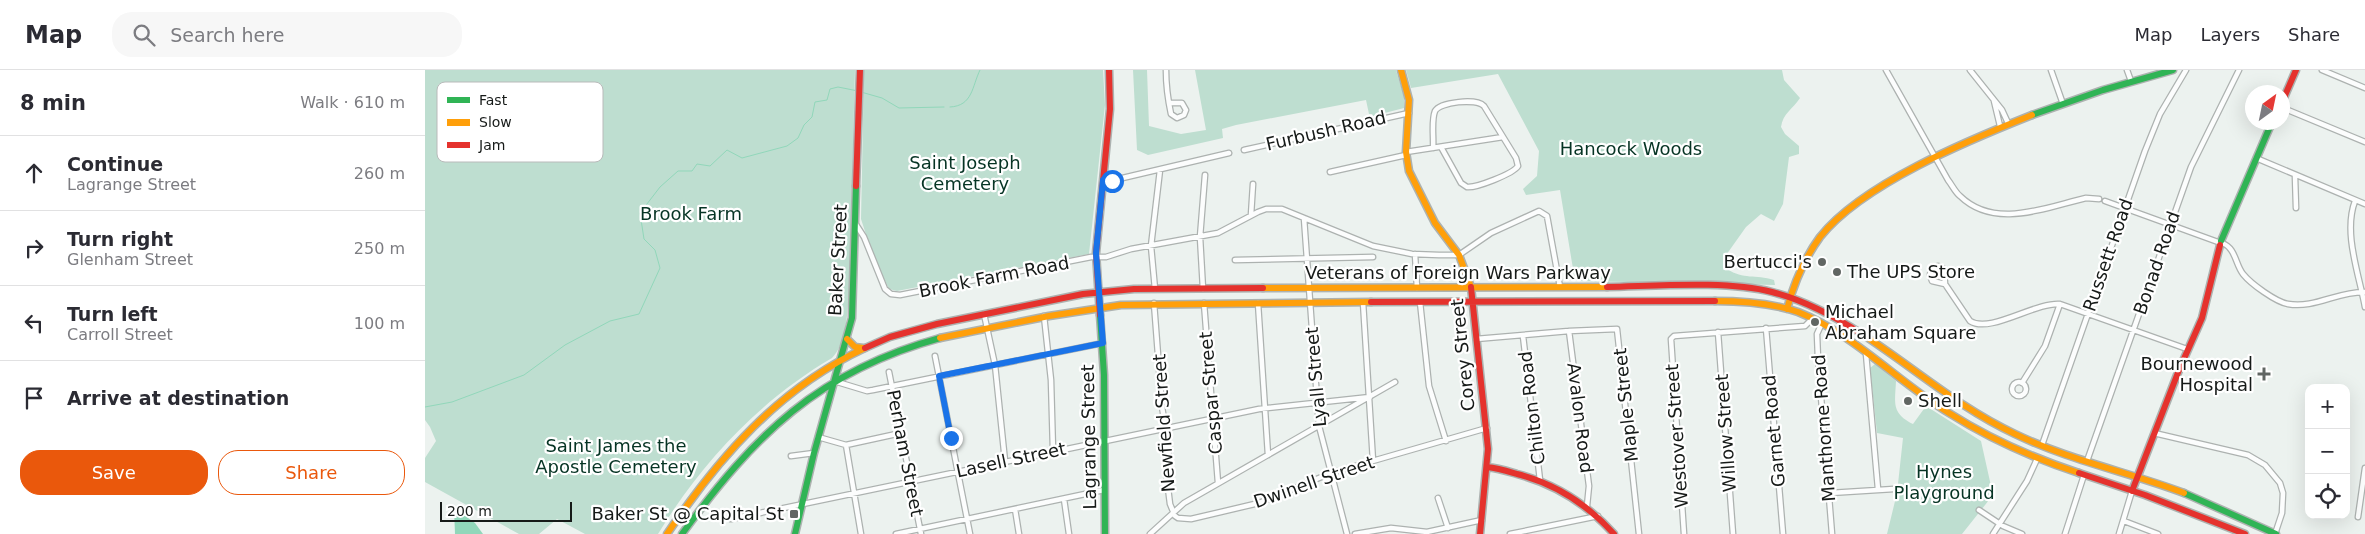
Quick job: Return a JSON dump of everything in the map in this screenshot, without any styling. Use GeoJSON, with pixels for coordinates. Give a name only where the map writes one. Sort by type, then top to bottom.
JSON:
{"type":"FeatureCollection","features":[{"type":"Feature","properties":{"kind":"main road","name":"Baker Street"},"geometry":{"type":"LineString","coordinates":[[795,534],[818,437],[847,339],[853,308],[860,70]]}},
{"type":"Feature","properties":{"kind":"main road","name":"Lagrange Street"},"geometry":{"type":"LineString","coordinates":[[1105,534],[1103,343],[1096,257],[1110,105],[1109,70]]}},
{"type":"Feature","properties":{"kind":"main road","name":"Corey Street"},"geometry":{"type":"LineString","coordinates":[[1401,70],[1409,97],[1406,154],[1409,171],[1435,223],[1459,255],[1471,287],[1471,301],[1487,428],[1487,467],[1480,534]]}},
{"type":"Feature","properties":{"kind":"main road"},"geometry":{"type":"LineString","coordinates":[[1787,309],[1800,266],[1831,224],[1856,203],[1935,156],[2000,126],[2063,104],[2173,70]]}},
{"type":"Feature","properties":{"kind":"main road"},"geometry":{"type":"LineString","coordinates":[[2290,85],[2296,70]]}},
{"type":"Feature","properties":{"kind":"main road"},"geometry":{"type":"LineString","coordinates":[[2132,491],[2187,349],[2202,318],[2220,243],[2268,130]]}},
{"type":"Feature","properties":{"kind":"main road","name":"Veterans of Foreign Wars Parkway"},"geometry":{"type":"LineString","coordinates":[[667,534],[720,462],[753,425],[795,389],[839,361],[863,348],[895,336],[984,314],[1099,292],[1155,288],[1471,287],[1737,287],[1790,296],[1836,316],[1972,412],[2008,431],[2042,446],[2202,501],[2276,534]]}},
{"type":"Feature","properties":{"kind":"main road","name":"Veterans of Foreign Wars Parkway"},"geometry":{"type":"LineString","coordinates":[[683,534],[734,467],[760,437],[790,411],[860,366],[889,354],[943,337],[1044,316],[1099,307],[1154,303],[1471,301],[1735,301],[1758,303],[1787,309],[1822,323],[1963,422],[2000,443],[2037,459],[2132,491],[2245,534]]}},
{"type":"Feature","properties":{"kind":"main road"},"geometry":{"type":"LineString","coordinates":[[847,339],[855,347],[863,348]]}},
{"type":"Feature","properties":{"kind":"main road"},"geometry":{"type":"LineString","coordinates":[[1886,368],[1894,357]]}},
{"type":"Feature","properties":{"kind":"main road"},"geometry":{"type":"LineString","coordinates":[[1487,467],[1540,480],[1561,489],[1587,506],[1614,534]]}},
{"type":"Feature","properties":{"kind":"street"},"geometry":{"type":"LineString","coordinates":[[1166,70],[1167,94],[1171,104]]}},
{"type":"Feature","properties":{"kind":"street"},"geometry":{"type":"LineString","coordinates":[[1886,70],[1959,196],[1978,208],[2006,216],[2086,198],[2102,200],[2231,248],[2243,275],[2263,291],[2288,304],[2301,305],[2340,294],[2364,292]]}},
{"type":"Feature","properties":{"kind":"street"},"geometry":{"type":"LineString","coordinates":[[1970,70],[2002,110],[2008,123]]}},
{"type":"Feature","properties":{"kind":"street"},"geometry":{"type":"LineString","coordinates":[[2051,70],[2063,104]]}},
{"type":"Feature","properties":{"kind":"street"},"geometry":{"type":"LineString","coordinates":[[2127,70],[2131,82]]}},
{"type":"Feature","properties":{"kind":"street","name":"Russett Road"},"geometry":{"type":"LineString","coordinates":[[2042,446],[2152,132],[2186,70]]}},
{"type":"Feature","properties":{"kind":"street","name":"Bonad Road"},"geometry":{"type":"LineString","coordinates":[[2087,461],[2191,167],[2239,70]]}},
{"type":"Feature","properties":{"kind":"street"},"geometry":{"type":"LineString","coordinates":[[2322,70],[2365,88]]}},
{"type":"Feature","properties":{"kind":"street"},"geometry":{"type":"LineString","coordinates":[[1993,100],[2000,126]]}},
{"type":"Feature","properties":{"kind":"street"},"geometry":{"type":"LineString","coordinates":[[1433,148],[1436,110],[1443,106],[1471,101],[1483,104],[1517,160],[1517,168],[1513,172],[1472,187],[1462,184],[1441,147]]}},
{"type":"Feature","properties":{"kind":"street"},"geometry":{"type":"LineString","coordinates":[[2290,111],[2365,142]]}},
{"type":"Feature","properties":{"kind":"street","name":"Furbush Road"},"geometry":{"type":"LineString","coordinates":[[1244,150],[1409,112]]}},
{"type":"Feature","properties":{"kind":"street"},"geometry":{"type":"LineString","coordinates":[[1330,172],[1433,148],[1503,137]]}},
{"type":"Feature","properties":{"kind":"street"},"geometry":{"type":"LineString","coordinates":[[1103,180],[1114,180],[1229,153]]}},
{"type":"Feature","properties":{"kind":"street"},"geometry":{"type":"LineString","coordinates":[[2256,158],[2365,204]]}},
{"type":"Feature","properties":{"kind":"street"},"geometry":{"type":"LineString","coordinates":[[1155,288],[1151,246],[1160,170]]}},
{"type":"Feature","properties":{"kind":"street"},"geometry":{"type":"LineString","coordinates":[[1203,289],[1200,237],[1205,175]]}},
{"type":"Feature","properties":{"kind":"street"},"geometry":{"type":"LineString","coordinates":[[2295,176],[2296,208]]}},
{"type":"Feature","properties":{"kind":"street"},"geometry":{"type":"LineString","coordinates":[[1251,215],[1253,184]]}},
{"type":"Feature","properties":{"kind":"street"},"geometry":{"type":"LineString","coordinates":[[2355,201],[2350,214],[2351,230],[2364,292],[2365,306]]}},
{"type":"Feature","properties":{"kind":"street","name":"Brook Farm Road"},"geometry":{"type":"LineString","coordinates":[[855,223],[864,237],[884,286],[894,295],[1096,257],[1106,257],[1200,237],[1225,230],[1251,215],[1274,208],[1283,209],[1373,246],[1415,254],[1459,255]]}},
{"type":"Feature","properties":{"kind":"street"},"geometry":{"type":"LineString","coordinates":[[1459,255],[1491,232],[1535,212],[1544,212],[1547,216],[1560,287]]}},
{"type":"Feature","properties":{"kind":"street","name":"Lyall Street"},"geometry":{"type":"LineString","coordinates":[[1304,218],[1319,426],[1347,534]]}},
{"type":"Feature","properties":{"kind":"street"},"geometry":{"type":"LineString","coordinates":[[1415,254],[1417,288]]}},
{"type":"Feature","properties":{"kind":"street"},"geometry":{"type":"LineString","coordinates":[[1235,260],[1373,257]]}},
{"type":"Feature","properties":{"kind":"street"},"geometry":{"type":"LineString","coordinates":[[1945,284],[1932,281],[1931,269],[1938,266],[1945,269],[1945,284],[1969,321],[1977,324],[1995,322],[2044,304],[2060,304],[2187,349]]}},
{"type":"Feature","properties":{"kind":"street"},"geometry":{"type":"LineString","coordinates":[[1258,302],[1268,455]]}},
{"type":"Feature","properties":{"kind":"street"},"geometry":{"type":"LineString","coordinates":[[1363,302],[1373,461]]}},
{"type":"Feature","properties":{"kind":"street"},"geometry":{"type":"LineString","coordinates":[[1420,302],[1429,386],[1446,441]]}},
{"type":"Feature","properties":{"kind":"street","name":"Newfield Street"},"geometry":{"type":"LineString","coordinates":[[1154,303],[1165,428],[1169,448],[1166,472],[1170,504],[1173,512]]}},
{"type":"Feature","properties":{"kind":"street","name":"Caspar Street"},"geometry":{"type":"LineString","coordinates":[[1204,303],[1218,483]]}},
{"type":"Feature","properties":{"kind":"street"},"geometry":{"type":"LineString","coordinates":[[2021,383],[2045,346],[2060,304]]}},
{"type":"Feature","properties":{"kind":"street"},"geometry":{"type":"LineString","coordinates":[[984,314],[995,365],[1005,461]]}},
{"type":"Feature","properties":{"kind":"street"},"geometry":{"type":"LineString","coordinates":[[1044,316],[1050,353],[1053,451]]}},
{"type":"Feature","properties":{"kind":"street"},"geometry":{"type":"LineString","coordinates":[[1718,332],[1805,326],[1812,318]]}},
{"type":"Feature","properties":{"kind":"street","name":"Manthorne Road"},"geometry":{"type":"LineString","coordinates":[[1822,323],[1817,334],[1832,534]]}},
{"type":"Feature","properties":{"kind":"street","name":"Maple Street"},"geometry":{"type":"LineString","coordinates":[[1476,339],[1616,328],[1619,332],[1639,534]]}},
{"type":"Feature","properties":{"kind":"street","name":"Garnet Road"},"geometry":{"type":"LineString","coordinates":[[1766,328],[1783,534]]}},
{"type":"Feature","properties":{"kind":"street","name":"Avalon Road"},"geometry":{"type":"LineString","coordinates":[[1569,331],[1589,486],[1587,506]]}},
{"type":"Feature","properties":{"kind":"street","name":"Westover Street"},"geometry":{"type":"LineString","coordinates":[[1685,534],[1671,339],[1674,336],[1718,332]]}},
{"type":"Feature","properties":{"kind":"street","name":"Willow Street"},"geometry":{"type":"LineString","coordinates":[[1718,332],[1733,534]]}},
{"type":"Feature","properties":{"kind":"street","name":"Chilton Road"},"geometry":{"type":"LineString","coordinates":[[1523,336],[1540,480]]}},
{"type":"Feature","properties":{"kind":"street"},"geometry":{"type":"LineString","coordinates":[[834,381],[867,391],[1103,343]]}},
{"type":"Feature","properties":{"kind":"street"},"geometry":{"type":"LineString","coordinates":[[1866,354],[1878,489]]}},
{"type":"Feature","properties":{"kind":"street"},"geometry":{"type":"LineString","coordinates":[[935,356],[970,534]]}},
{"type":"Feature","properties":{"kind":"street","name":"Perham Street"},"geometry":{"type":"LineString","coordinates":[[889,372],[920,532]]}},
{"type":"Feature","properties":{"kind":"street"},"geometry":{"type":"LineString","coordinates":[[1150,534],[1173,512],[1218,483],[1395,382]]}},
{"type":"Feature","properties":{"kind":"street","name":"Lasell Street"},"geometry":{"type":"LineString","coordinates":[[731,519],[1264,408],[1370,397]]}},
{"type":"Feature","properties":{"kind":"street","name":"Dwinell Street"},"geometry":{"type":"LineString","coordinates":[[1173,512],[1178,518],[1191,519],[1259,503],[1331,473],[1487,428]]}},
{"type":"Feature","properties":{"kind":"street"},"geometry":{"type":"LineString","coordinates":[[2154,433],[2248,455],[2265,465],[2280,483],[2283,493],[2283,513],[2276,534]]}},
{"type":"Feature","properties":{"kind":"street"},"geometry":{"type":"LineString","coordinates":[[818,437],[846,445],[901,434]]}},
{"type":"Feature","properties":{"kind":"street"},"geometry":{"type":"LineString","coordinates":[[846,445],[861,534]]}},
{"type":"Feature","properties":{"kind":"street"},"geometry":{"type":"LineString","coordinates":[[791,456],[814,453]]}},
{"type":"Feature","properties":{"kind":"street"},"geometry":{"type":"LineString","coordinates":[[1993,534],[2027,481],[2037,459]]}},
{"type":"Feature","properties":{"kind":"street"},"geometry":{"type":"LineString","coordinates":[[2358,517],[2365,468]]}},
{"type":"Feature","properties":{"kind":"street"},"geometry":{"type":"LineString","coordinates":[[2065,534],[2084,475]]}},
{"type":"Feature","properties":{"kind":"street"},"geometry":{"type":"LineString","coordinates":[[1829,493],[1894,489]]}},
{"type":"Feature","properties":{"kind":"street"},"geometry":{"type":"LineString","coordinates":[[896,534],[920,532],[968,518],[1104,490]]}},
{"type":"Feature","properties":{"kind":"street"},"geometry":{"type":"LineString","coordinates":[[2119,534],[2132,491]]}},
{"type":"Feature","properties":{"kind":"street"},"geometry":{"type":"LineString","coordinates":[[1438,498],[1448,528]]}},
{"type":"Feature","properties":{"kind":"street"},"geometry":{"type":"LineString","coordinates":[[1063,499],[1069,534]]}},
{"type":"Feature","properties":{"kind":"street"},"geometry":{"type":"LineString","coordinates":[[1015,509],[1019,534]]}},
{"type":"Feature","properties":{"kind":"street"},"geometry":{"type":"LineString","coordinates":[[1979,510],[2022,534]]}},
{"type":"Feature","properties":{"kind":"street"},"geometry":{"type":"LineString","coordinates":[[1511,534],[1598,516]]}},
{"type":"Feature","properties":{"kind":"street"},"geometry":{"type":"LineString","coordinates":[[1355,534],[1391,528],[1427,532],[1481,520]]}},
{"type":"Feature","properties":{"kind":"street"},"geometry":{"type":"LineString","coordinates":[[2124,521],[2158,534]]}},
{"type":"Feature","properties":{"kind":"green space"},"geometry":{"type":"Polygon","coordinates":[[[425,70],[855,70],[849,293],[841,344],[832,358],[780,393],[734,435],[693,482],[658,534],[585,534],[557,519],[539,534],[519,534],[425,482],[425,458],[436,441],[425,420],[425,70]]]}},
{"type":"Feature","properties":{"kind":"green space","name":"Saint Joseph Cemetery"},"geometry":{"type":"Polygon","coordinates":[[[864,70],[1103,70],[1105,105],[1089,254],[897,291],[889,289],[873,256],[861,219],[864,70]]]}},
{"type":"Feature","properties":{"kind":"green space"},"geometry":{"type":"Polygon","coordinates":[[[1133,70],[1147,70],[1149,126],[1181,134],[1206,130],[1195,70],[1396,70],[1404,96],[1404,108],[1373,116],[1369,114],[1366,100],[1236,125],[1222,129],[1223,138],[1148,155],[1137,150],[1133,70]]]}},
{"type":"Feature","properties":{"kind":"green space","name":"Hancock Woods"},"geometry":{"type":"Polygon","coordinates":[[[1406,70],[1782,70],[1784,80],[1800,98],[1786,115],[1781,127],[1785,134],[1799,146],[1799,154],[1789,157],[1783,204],[1774,221],[1761,214],[1746,227],[1724,258],[1727,269],[1739,275],[1774,280],[1775,285],[1575,281],[1560,190],[1526,195],[1523,189],[1537,176],[1539,151],[1498,74],[1411,88],[1406,70]]]}},
{"type":"Feature","properties":{"kind":"green space","name":"Hynes Playground"},"geometry":{"type":"Polygon","coordinates":[[[1875,364],[1896,381],[1896,407],[1901,416],[1906,420],[1913,424],[1926,406],[1981,441],[1993,495],[1962,534],[1887,534],[1897,493],[1903,438],[1877,433],[1870,368],[1875,364]]]}},
{"type":"Feature","properties":{"kind":"shaded area"},"geometry":{"type":"Polygon","coordinates":[[[454,508],[475,523],[483,534],[455,534],[454,508]]]}},
{"type":"Feature","properties":{"kind":"waterway"},"geometry":{"type":"LineString","coordinates":[[950,107],[958,106],[967,99],[971,94],[980,70]]}},
{"type":"Feature","properties":{"kind":"waterway"},"geometry":{"type":"LineString","coordinates":[[425,407],[452,402],[524,375],[565,345],[610,321],[639,314],[660,268],[655,250],[644,239],[640,213],[660,187],[678,171],[692,171],[697,164],[710,166],[727,150],[742,158],[787,146],[798,138],[804,125],[812,117],[815,102],[827,100],[830,89],[838,87],[858,91]]}},
{"type":"Feature","properties":{"kind":"waterway"},"geometry":{"type":"LineString","coordinates":[[861,92],[882,98],[899,108],[944,107]]}},
{"type":"Feature","properties":{"kind":"traffic: fast"},"geometry":{"type":"LineString","coordinates":[[2032,115],[2103,90],[2173,70]]}},
{"type":"Feature","properties":{"kind":"traffic: fast"},"geometry":{"type":"LineString","coordinates":[[2221,241],[2269,130]]}},
{"type":"Feature","properties":{"kind":"traffic: fast"},"geometry":{"type":"LineString","coordinates":[[795,534],[814,453],[852,318],[856,186]]}},
{"type":"Feature","properties":{"kind":"traffic: fast"},"geometry":{"type":"LineString","coordinates":[[1100,315],[1104,375],[1105,534]]}},
{"type":"Feature","properties":{"kind":"traffic: fast"},"geometry":{"type":"LineString","coordinates":[[682,534],[736,466],[763,437],[793,411],[824,388],[859,369],[897,352],[940,338]]}},
{"type":"Feature","properties":{"kind":"traffic: fast"},"geometry":{"type":"LineString","coordinates":[[2184,493],[2276,534]]}},
{"type":"Feature","properties":{"kind":"traffic: slow"},"geometry":{"type":"LineString","coordinates":[[1401,70],[1409,100],[1406,152],[1409,171],[1435,223],[1459,255],[1471,287]]}},
{"type":"Feature","properties":{"kind":"traffic: slow"},"geometry":{"type":"LineString","coordinates":[[1787,309],[1804,263],[1820,237],[1862,199],[1889,182],[1948,151],[2032,115]]}},
{"type":"Feature","properties":{"kind":"traffic: slow"},"geometry":{"type":"LineString","coordinates":[[1263,288],[1607,287]]}},
{"type":"Feature","properties":{"kind":"traffic: slow"},"geometry":{"type":"LineString","coordinates":[[1715,301],[1747,302],[1778,306],[1818,321],[1857,345],[1930,401],[1964,422],[2012,447],[2079,473]]}},
{"type":"Feature","properties":{"kind":"traffic: slow"},"geometry":{"type":"LineString","coordinates":[[940,338],[1049,316],[1121,305],[1371,302]]}},
{"type":"Feature","properties":{"kind":"traffic: slow"},"geometry":{"type":"LineString","coordinates":[[1862,334],[1955,400],[1994,424],[2035,443],[2077,459],[2184,493]]}},
{"type":"Feature","properties":{"kind":"traffic: slow"},"geometry":{"type":"LineString","coordinates":[[847,339],[855,347],[863,348]]}},
{"type":"Feature","properties":{"kind":"traffic: slow"},"geometry":{"type":"LineString","coordinates":[[667,534],[708,478],[753,427],[805,383],[834,364],[865,348]]}},
{"type":"Feature","properties":{"kind":"traffic: jam"},"geometry":{"type":"LineString","coordinates":[[856,186],[860,70]]}},
{"type":"Feature","properties":{"kind":"traffic: jam"},"geometry":{"type":"LineString","coordinates":[[1100,315],[1096,253],[1110,109],[1109,70]]}},
{"type":"Feature","properties":{"kind":"traffic: jam"},"geometry":{"type":"LineString","coordinates":[[2290,85],[2296,70]]}},
{"type":"Feature","properties":{"kind":"traffic: jam"},"geometry":{"type":"LineString","coordinates":[[2132,491],[2179,370],[2202,318],[2220,245]]}},
{"type":"Feature","properties":{"kind":"traffic: jam"},"geometry":{"type":"LineString","coordinates":[[1607,287],[1712,285],[1754,288],[1784,295],[1807,304],[1862,334]]}},
{"type":"Feature","properties":{"kind":"traffic: jam"},"geometry":{"type":"LineString","coordinates":[[1471,287],[1488,449],[1480,534]]}},
{"type":"Feature","properties":{"kind":"traffic: jam"},"geometry":{"type":"LineString","coordinates":[[865,348],[890,337],[937,324],[1083,294],[1134,289],[1263,288]]}},
{"type":"Feature","properties":{"kind":"traffic: jam"},"geometry":{"type":"LineString","coordinates":[[1371,302],[1715,301]]}},
{"type":"Feature","properties":{"kind":"traffic: jam"},"geometry":{"type":"LineString","coordinates":[[1487,467],[1531,478],[1558,489],[1582,504],[1614,534]]}},
{"type":"Feature","properties":{"kind":"traffic: jam"},"geometry":{"type":"LineString","coordinates":[[2079,473],[2145,495],[2245,534]]}},
{"type":"Feature","properties":{"kind":"place","name":"Bertucci's"},"geometry":{"type":"Point","coordinates":[1822,262]}},
{"type":"Feature","properties":{"kind":"place","name":"The UPS Store"},"geometry":{"type":"Point","coordinates":[1837,272]}},
{"type":"Feature","properties":{"kind":"place","name":"Michael Abraham Square"},"geometry":{"type":"Point","coordinates":[1815,322]}},
{"type":"Feature","properties":{"kind":"place","name":"Bournewood Hospital"},"geometry":{"type":"Point","coordinates":[2264,374]}},
{"type":"Feature","properties":{"kind":"place","name":"Shell"},"geometry":{"type":"Point","coordinates":[1908,401]}},
{"type":"Feature","properties":{"kind":"place","name":"Baker St @ Capital St"},"geometry":{"type":"Point","coordinates":[794,514]}},
{"type":"Feature","properties":{"kind":"route"},"geometry":{"type":"LineString","coordinates":[[951,438],[939,376],[1073,347],[1103,343],[1096,250],[1103,180],[1112,181]]}},
{"type":"Feature","properties":{"kind":"park label","name":"Brook Farm"},"geometry":{"type":"Point","coordinates":[691,214]}},
{"type":"Feature","properties":{"kind":"park label","name":"Saint James the Apostle Cemetery"},"geometry":{"type":"Point","coordinates":[616,456]}}]}
